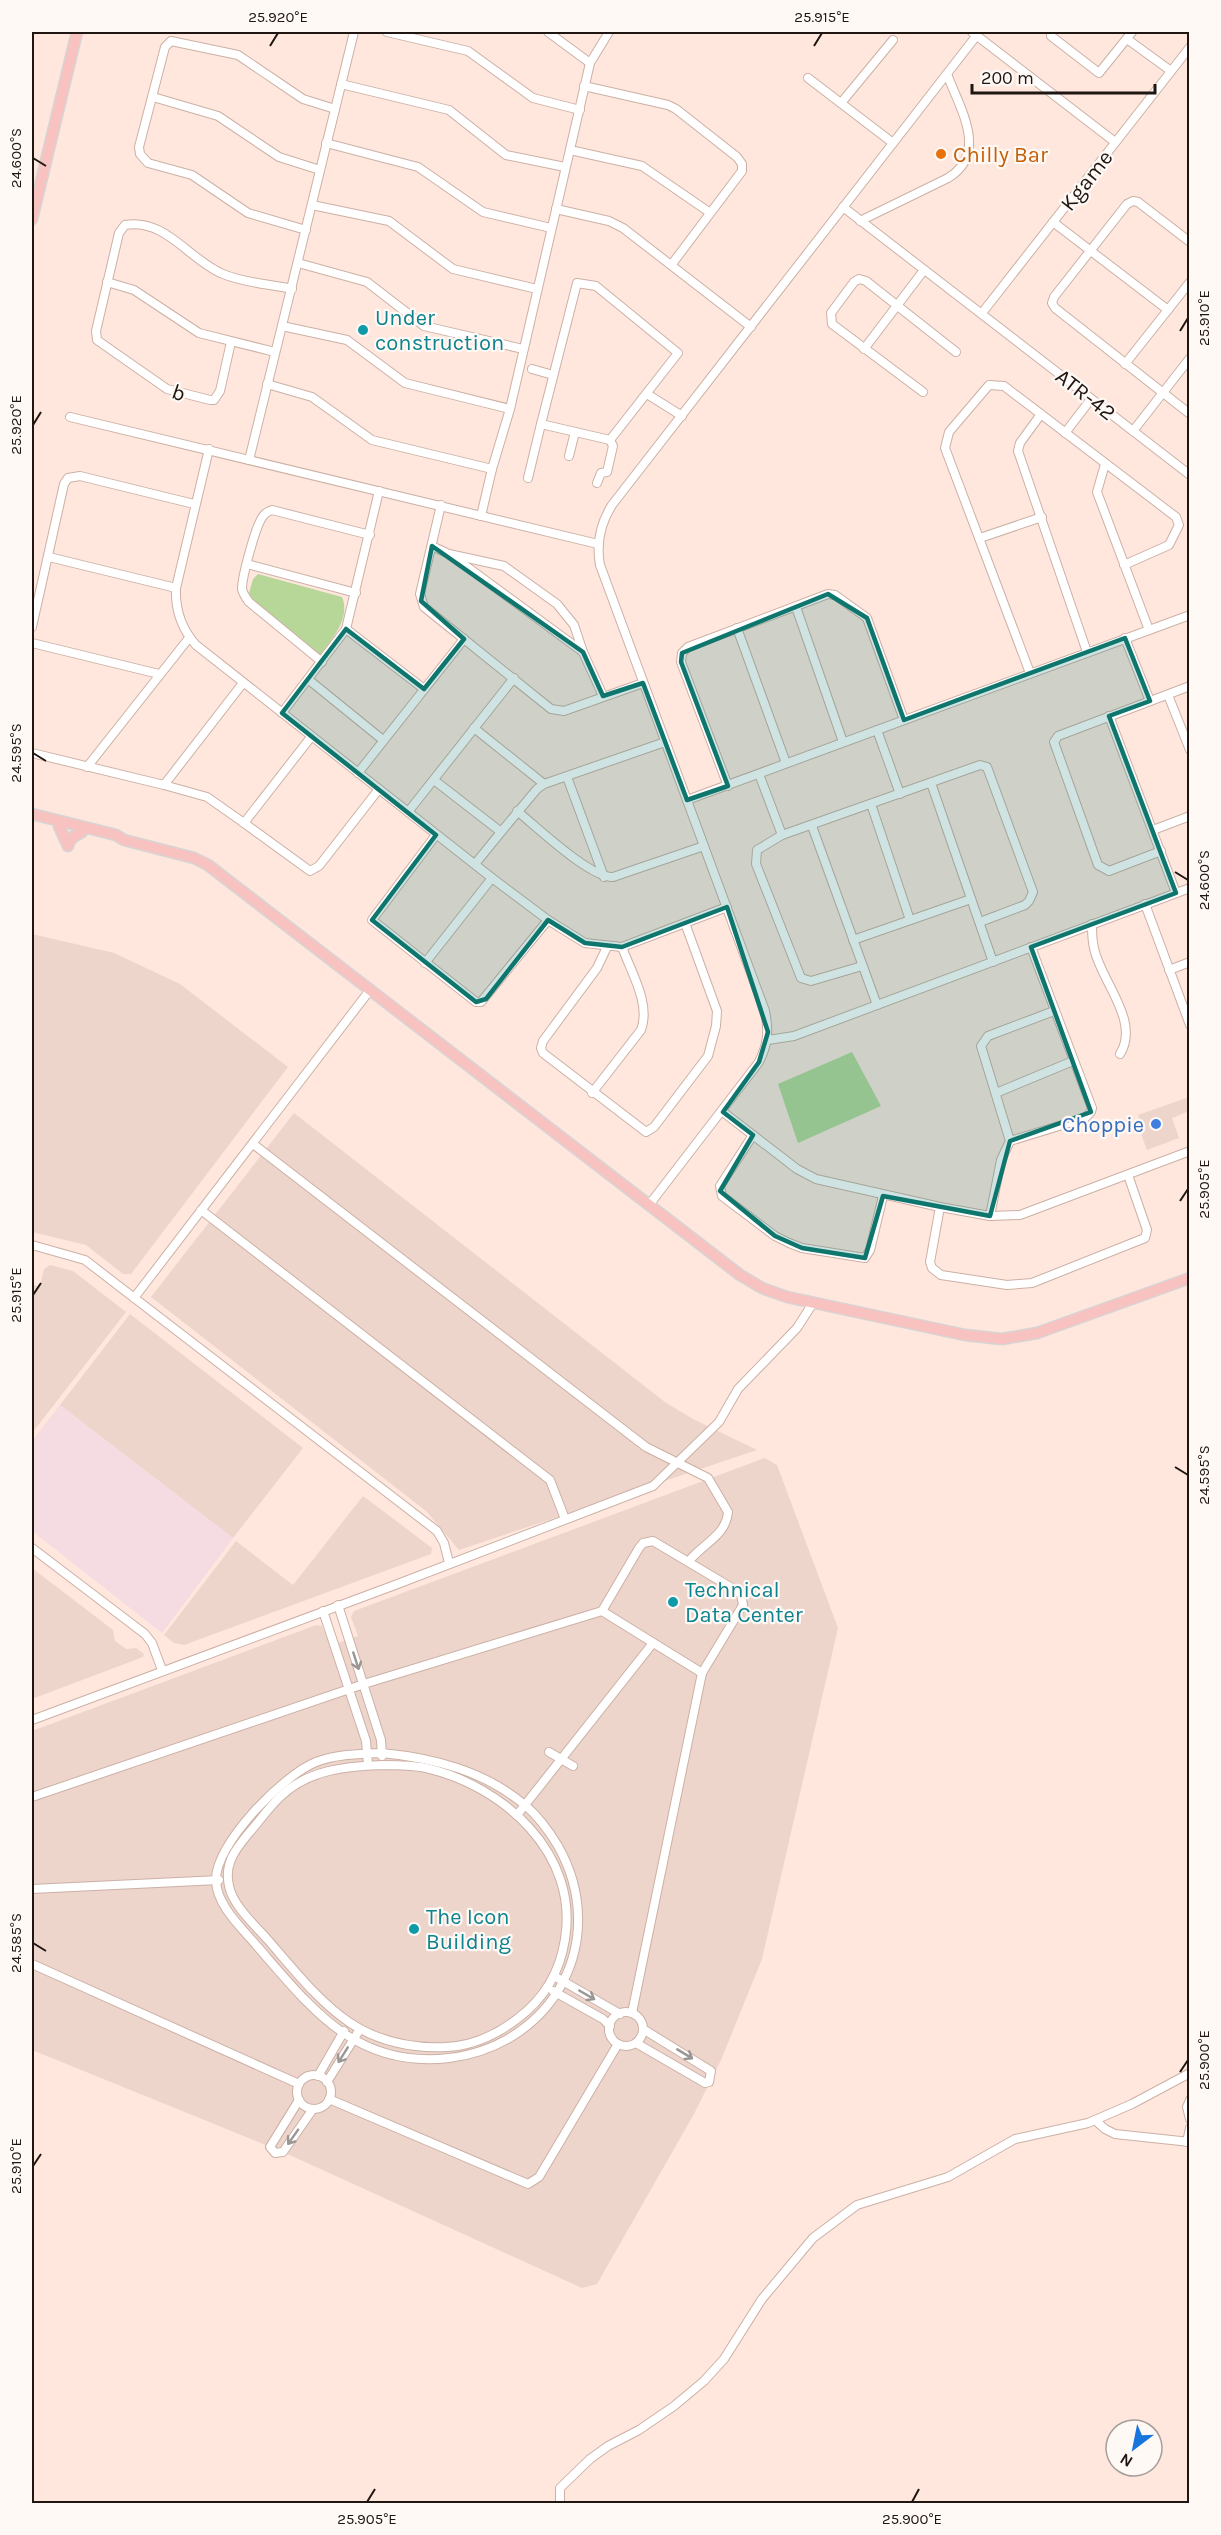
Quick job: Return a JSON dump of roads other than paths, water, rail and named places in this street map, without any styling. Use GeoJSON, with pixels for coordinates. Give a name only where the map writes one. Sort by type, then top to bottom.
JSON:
{"type":"FeatureCollection","features":[{"type":"Feature","properties":{"kind":"main road"},"geometry":{"type":"LineString","coordinates":[[32,219],[77,32]]}},
{"type":"Feature","properties":{"kind":"main road"},"geometry":{"type":"LineString","coordinates":[[32,814],[116,835],[124,840]]}},
{"type":"Feature","properties":{"kind":"main road"},"geometry":{"type":"LineString","coordinates":[[32,820],[115,840],[124,840],[194,858],[208,865],[740,1275],[762,1288],[787,1298],[964,1335],[1002,1339],[1037,1334],[1190,1278]]}},
{"type":"Feature","properties":{"kind":"main road"},"geometry":{"type":"LineString","coordinates":[[59,826],[68,845],[82,832]]}},
{"type":"Feature","properties":{"kind":"street"},"geometry":{"type":"LineString","coordinates":[[249,460],[354,32]]}},
{"type":"Feature","properties":{"kind":"street"},"geometry":{"type":"LineString","coordinates":[[387,32],[468,51],[533,98],[580,110]]}},
{"type":"Feature","properties":{"kind":"street"},"geometry":{"type":"LineString","coordinates":[[548,32],[590,63]]}},
{"type":"Feature","properties":{"kind":"street"},"geometry":{"type":"LineString","coordinates":[[482,516],[492,469],[510,409],[590,63],[609,32]]}},
{"type":"Feature","properties":{"kind":"street"},"geometry":{"type":"LineString","coordinates":[[1051,32],[1051,36],[1099,74],[1132,32]]}},
{"type":"Feature","properties":{"kind":"street"},"geometry":{"type":"LineString","coordinates":[[649,1205],[723,1112],[759,1062],[768,1040],[765,1011],[600,565],[598,544],[601,530],[612,505],[947,74],[975,33],[1115,142]]}},
{"type":"Feature","properties":{"kind":"street"},"geometry":{"type":"LineString","coordinates":[[1127,39],[1171,71]]}},
{"type":"Feature","properties":{"kind":"street"},"geometry":{"type":"LineString","coordinates":[[306,230],[248,213],[192,175],[144,160],[139,147],[165,47],[167,43],[174,40],[238,55],[303,99],[335,109]]}},
{"type":"Feature","properties":{"kind":"street"},"geometry":{"type":"LineString","coordinates":[[841,103],[893,40]]}},
{"type":"Feature","properties":{"kind":"street","name":"Kgame"},"geometry":{"type":"LineString","coordinates":[[982,314],[1190,47]]}},
{"type":"Feature","properties":{"kind":"street"},"geometry":{"type":"LineString","coordinates":[[860,221],[948,178],[960,171],[967,161],[970,149],[965,121],[947,74]]}},
{"type":"Feature","properties":{"kind":"street"},"geometry":{"type":"LineString","coordinates":[[808,78],[893,143]]}},
{"type":"Feature","properties":{"kind":"street"},"geometry":{"type":"LineString","coordinates":[[341,84],[449,110],[506,155],[565,167]]}},
{"type":"Feature","properties":{"kind":"street"},"geometry":{"type":"LineString","coordinates":[[584,86],[668,105],[682,113],[737,157],[742,164],[742,171],[672,264]]}},
{"type":"Feature","properties":{"kind":"street"},"geometry":{"type":"LineString","coordinates":[[153,97],[218,116],[279,157],[320,170]]}},
{"type":"Feature","properties":{"kind":"street"},"geometry":{"type":"LineString","coordinates":[[326,143],[418,167],[483,212],[551,228]]}},
{"type":"Feature","properties":{"kind":"street"},"geometry":{"type":"LineString","coordinates":[[570,150],[642,166],[709,212]]}},
{"type":"Feature","properties":{"kind":"street"},"geometry":{"type":"LineString","coordinates":[[1190,242],[1138,202],[1133,201],[1127,204],[1054,297],[1052,303],[1055,308],[1190,414]]}},
{"type":"Feature","properties":{"kind":"street"},"geometry":{"type":"LineString","coordinates":[[312,205],[389,221],[453,269],[537,290]]}},
{"type":"Feature","properties":{"kind":"street","name":"ATR-42"},"geometry":{"type":"LineString","coordinates":[[843,207],[1190,475]]}},
{"type":"Feature","properties":{"kind":"street"},"geometry":{"type":"LineString","coordinates":[[556,209],[616,224],[672,264],[751,327]]}},
{"type":"Feature","properties":{"kind":"street"},"geometry":{"type":"LineString","coordinates":[[1053,222],[1168,310]]}},
{"type":"Feature","properties":{"kind":"street"},"geometry":{"type":"LineString","coordinates":[[275,352],[199,333],[134,290],[107,282],[119,233],[125,225],[130,224],[163,232],[219,273],[292,289]]}},
{"type":"Feature","properties":{"kind":"street"},"geometry":{"type":"LineString","coordinates":[[298,263],[366,282],[424,326],[523,349]]}},
{"type":"Feature","properties":{"kind":"street"},"geometry":{"type":"LineString","coordinates":[[864,349],[924,270]]}},
{"type":"Feature","properties":{"kind":"street"},"geometry":{"type":"LineString","coordinates":[[923,392],[832,324],[830,318],[854,282],[859,279],[866,281],[956,352]]}},
{"type":"Feature","properties":{"kind":"street","name":"b"},"geometry":{"type":"LineString","coordinates":[[107,282],[96,331],[97,340],[167,389],[214,400],[220,391],[231,342]]}},
{"type":"Feature","properties":{"kind":"street"},"geometry":{"type":"LineString","coordinates":[[1125,364],[1190,282]]}},
{"type":"Feature","properties":{"kind":"street"},"geometry":{"type":"LineString","coordinates":[[528,478],[577,283],[594,285],[678,353],[610,440]]}},
{"type":"Feature","properties":{"kind":"street"},"geometry":{"type":"LineString","coordinates":[[282,326],[347,340],[405,383],[510,409]]}},
{"type":"Feature","properties":{"kind":"street"},"geometry":{"type":"LineString","coordinates":[[1133,431],[1190,358]]}},
{"type":"Feature","properties":{"kind":"street"},"geometry":{"type":"LineString","coordinates":[[532,369],[553,375]]}},
{"type":"Feature","properties":{"kind":"street"},"geometry":{"type":"LineString","coordinates":[[267,384],[312,397],[372,440],[492,469]]}},
{"type":"Feature","properties":{"kind":"street"},"geometry":{"type":"LineString","coordinates":[[1030,673],[945,448],[948,432],[989,385],[1004,386],[1176,517],[1179,525],[1169,545],[1124,565]]}},
{"type":"Feature","properties":{"kind":"street"},"geometry":{"type":"LineString","coordinates":[[647,394],[682,416]]}},
{"type":"Feature","properties":{"kind":"street"},"geometry":{"type":"LineString","coordinates":[[1065,433],[1091,399]]}},
{"type":"Feature","properties":{"kind":"street"},"geometry":{"type":"LineString","coordinates":[[1041,414],[1020,443],[1018,451],[1087,652]]}},
{"type":"Feature","properties":{"kind":"street"},"geometry":{"type":"LineString","coordinates":[[70,417],[598,544]]}},
{"type":"Feature","properties":{"kind":"street"},"geometry":{"type":"LineString","coordinates":[[541,424],[610,440],[613,445],[608,472],[601,473],[597,483]]}},
{"type":"Feature","properties":{"kind":"street"},"geometry":{"type":"LineString","coordinates":[[569,456],[575,432]]}},
{"type":"Feature","properties":{"kind":"street"},"geometry":{"type":"LineString","coordinates":[[209,449],[194,504],[176,588],[177,611],[189,638],[436,835],[548,920],[585,943],[607,947],[622,946],[727,907]]}},
{"type":"Feature","properties":{"kind":"street"},"geometry":{"type":"LineString","coordinates":[[1105,464],[1097,492],[1149,630]]}},
{"type":"Feature","properties":{"kind":"street"},"geometry":{"type":"LineString","coordinates":[[32,627],[64,484],[74,476],[194,504]]}},
{"type":"Feature","properties":{"kind":"street"},"geometry":{"type":"LineString","coordinates":[[282,713],[346,629],[379,491]]}},
{"type":"Feature","properties":{"kind":"street"},"geometry":{"type":"LineString","coordinates":[[441,505],[420,594],[424,607],[551,709],[558,712],[643,682]]}},
{"type":"Feature","properties":{"kind":"street"},"geometry":{"type":"LineString","coordinates":[[322,662],[249,602],[242,588],[260,520],[265,513],[272,510],[370,535]]}},
{"type":"Feature","properties":{"kind":"street"},"geometry":{"type":"LineString","coordinates":[[980,538],[1042,517]]}},
{"type":"Feature","properties":{"kind":"street"},"geometry":{"type":"LineString","coordinates":[[432,546],[449,554],[583,652]]}},
{"type":"Feature","properties":{"kind":"street"},"geometry":{"type":"LineString","coordinates":[[449,554],[494,563],[512,570],[568,615],[603,696]]}},
{"type":"Feature","properties":{"kind":"street"},"geometry":{"type":"LineString","coordinates":[[48,557],[176,588]]}},
{"type":"Feature","properties":{"kind":"street"},"geometry":{"type":"LineString","coordinates":[[247,564],[356,593]]}},
{"type":"Feature","properties":{"kind":"street"},"geometry":{"type":"LineString","coordinates":[[728,786],[681,662],[682,653],[688,647],[737,628],[832,594],[864,615],[904,720]]}},
{"type":"Feature","properties":{"kind":"street"},"geometry":{"type":"LineString","coordinates":[[796,607],[843,742]]}},
{"type":"Feature","properties":{"kind":"street"},"geometry":{"type":"LineString","coordinates":[[687,800],[1190,615]]}},
{"type":"Feature","properties":{"kind":"street"},"geometry":{"type":"LineString","coordinates":[[737,628],[786,763]]}},
{"type":"Feature","properties":{"kind":"street"},"geometry":{"type":"LineString","coordinates":[[346,629],[424,688]]}},
{"type":"Feature","properties":{"kind":"street"},"geometry":{"type":"LineString","coordinates":[[87,767],[189,638]]}},
{"type":"Feature","properties":{"kind":"street"},"geometry":{"type":"LineString","coordinates":[[1125,638],[1150,701]]}},
{"type":"Feature","properties":{"kind":"street"},"geometry":{"type":"LineString","coordinates":[[358,773],[464,639]]}},
{"type":"Feature","properties":{"kind":"street"},"geometry":{"type":"LineString","coordinates":[[32,644],[159,674]]}},
{"type":"Feature","properties":{"kind":"street"},"geometry":{"type":"LineString","coordinates":[[408,812],[514,678]]}},
{"type":"Feature","properties":{"kind":"street"},"geometry":{"type":"LineString","coordinates":[[309,680],[383,740]]}},
{"type":"Feature","properties":{"kind":"street"},"geometry":{"type":"LineString","coordinates":[[164,785],[243,683]]}},
{"type":"Feature","properties":{"kind":"street"},"geometry":{"type":"LineString","coordinates":[[1161,851],[1108,872],[1098,865],[1054,742],[1058,736],[1190,686]]}},
{"type":"Feature","properties":{"kind":"street"},"geometry":{"type":"LineString","coordinates":[[1168,695],[1190,750]]}},
{"type":"Feature","properties":{"kind":"street"},"geometry":{"type":"LineString","coordinates":[[1109,716],[1176,893]]}},
{"type":"Feature","properties":{"kind":"street"},"geometry":{"type":"LineString","coordinates":[[474,728],[544,784]]}},
{"type":"Feature","properties":{"kind":"street"},"geometry":{"type":"LineString","coordinates":[[877,730],[900,794]]}},
{"type":"Feature","properties":{"kind":"street"},"geometry":{"type":"LineString","coordinates":[[244,823],[311,737]]}},
{"type":"Feature","properties":{"kind":"street"},"geometry":{"type":"LineString","coordinates":[[475,864],[517,811],[544,784],[665,742]]}},
{"type":"Feature","properties":{"kind":"street"},"geometry":{"type":"LineString","coordinates":[[32,753],[207,797],[310,871],[319,866],[379,789]]}},
{"type":"Feature","properties":{"kind":"street"},"geometry":{"type":"LineString","coordinates":[[862,966],[811,981],[801,978],[756,864],[755,855],[760,846],[782,835],[931,783],[975,765],[984,765],[987,767],[1033,892],[1025,905],[980,922]]}},
{"type":"Feature","properties":{"kind":"street"},"geometry":{"type":"LineString","coordinates":[[759,774],[782,835]]}},
{"type":"Feature","properties":{"kind":"street"},"geometry":{"type":"LineString","coordinates":[[567,777],[604,877]]}},
{"type":"Feature","properties":{"kind":"street"},"geometry":{"type":"LineString","coordinates":[[434,780],[501,832]]}},
{"type":"Feature","properties":{"kind":"street"},"geometry":{"type":"LineString","coordinates":[[931,783],[993,962]]}},
{"type":"Feature","properties":{"kind":"street"},"geometry":{"type":"LineString","coordinates":[[871,804],[909,921]]}},
{"type":"Feature","properties":{"kind":"street"},"geometry":{"type":"LineString","coordinates":[[517,811],[587,867],[604,877],[613,877],[704,846]]}},
{"type":"Feature","properties":{"kind":"street"},"geometry":{"type":"LineString","coordinates":[[1153,830],[1190,816]]}},
{"type":"Feature","properties":{"kind":"street"},"geometry":{"type":"LineString","coordinates":[[812,826],[877,1005]]}},
{"type":"Feature","properties":{"kind":"street"},"geometry":{"type":"LineString","coordinates":[[436,835],[372,921],[476,1002],[481,1002],[548,920]]}},
{"type":"Feature","properties":{"kind":"street"},"geometry":{"type":"LineString","coordinates":[[425,963],[492,878]]}},
{"type":"Feature","properties":{"kind":"street"},"geometry":{"type":"LineString","coordinates":[[768,1040],[794,1036],[1190,888]]}},
{"type":"Feature","properties":{"kind":"street"},"geometry":{"type":"LineString","coordinates":[[853,940],[971,899]]}},
{"type":"Feature","properties":{"kind":"street"},"geometry":{"type":"LineString","coordinates":[[1145,904],[1190,1025]]}},
{"type":"Feature","properties":{"kind":"street"},"geometry":{"type":"LineString","coordinates":[[607,947],[597,968],[541,1047],[543,1053],[592,1093],[646,1132],[654,1126],[708,1056],[714,1042],[717,1011],[685,923]]}},
{"type":"Feature","properties":{"kind":"street"},"geometry":{"type":"LineString","coordinates":[[1092,924],[1094,949],[1124,1025],[1125,1046],[1120,1054]]}},
{"type":"Feature","properties":{"kind":"street"},"geometry":{"type":"LineString","coordinates":[[592,1093],[640,1030],[645,1019],[644,1008],[622,946]]}},
{"type":"Feature","properties":{"kind":"street"},"geometry":{"type":"LineString","coordinates":[[1010,1141],[1085,1118],[1091,1112],[1090,1101],[1031,947]]}},
{"type":"Feature","properties":{"kind":"street"},"geometry":{"type":"LineString","coordinates":[[1169,970],[1190,962]]}},
{"type":"Feature","properties":{"kind":"street"},"geometry":{"type":"LineString","coordinates":[[134,1298],[370,990]]}},
{"type":"Feature","properties":{"kind":"street"},"geometry":{"type":"LineString","coordinates":[[990,1216],[1001,1160],[1010,1141],[981,1049],[985,1039],[1054,1011]]}},
{"type":"Feature","properties":{"kind":"street"},"geometry":{"type":"LineString","coordinates":[[996,1093],[1073,1061]]}},
{"type":"Feature","properties":{"kind":"street"},"geometry":{"type":"LineString","coordinates":[[723,1112],[807,1175],[832,1184],[883,1196],[990,1216],[1020,1215],[1190,1151]]}},
{"type":"Feature","properties":{"kind":"street"},"geometry":{"type":"LineString","coordinates":[[753,1136],[720,1186],[722,1196],[775,1236],[789,1243],[802,1248],[865,1258],[870,1250],[883,1196]]}},
{"type":"Feature","properties":{"kind":"street"},"geometry":{"type":"LineString","coordinates":[[253,1144],[646,1447],[708,1478],[728,1512],[726,1521],[717,1538],[697,1551],[689,1561]]}},
{"type":"Feature","properties":{"kind":"street"},"geometry":{"type":"LineString","coordinates":[[940,1207],[930,1262],[935,1272],[1007,1286],[1032,1283],[1145,1238],[1147,1230],[1128,1175]]}},
{"type":"Feature","properties":{"kind":"street"},"geometry":{"type":"LineString","coordinates":[[201,1210],[550,1480],[565,1519]]}},
{"type":"Feature","properties":{"kind":"street"},"geometry":{"type":"LineString","coordinates":[[32,1245],[79,1257],[134,1298],[437,1531],[444,1543],[449,1563]]}},
{"type":"Feature","properties":{"kind":"street"},"geometry":{"type":"LineString","coordinates":[[32,1720],[653,1486],[719,1422],[738,1389],[797,1328],[813,1303]]}},
{"type":"Feature","properties":{"kind":"street"},"geometry":{"type":"LineString","coordinates":[[32,1797],[364,1684],[602,1611],[643,1543],[653,1541],[737,1591],[742,1600],[741,1609],[702,1672],[632,2013]]}},
{"type":"Feature","properties":{"kind":"street"},"geometry":{"type":"LineString","coordinates":[[32,1548],[145,1634],[152,1643],[162,1670]]}},
{"type":"Feature","properties":{"kind":"street"},"geometry":{"type":"LineString","coordinates":[[338,1605],[381,1740],[383,1765]]}},
{"type":"Feature","properties":{"kind":"street"},"geometry":{"type":"LineString","coordinates":[[323,1611],[366,1741],[368,1765]]}},
{"type":"Feature","properties":{"kind":"street"},"geometry":{"type":"LineString","coordinates":[[602,1611],[702,1672]]}},
{"type":"Feature","properties":{"kind":"street"},"geometry":{"type":"LineString","coordinates":[[517,1815],[653,1642]]}},
{"type":"Feature","properties":{"kind":"street"},"geometry":{"type":"LineString","coordinates":[[549,1752],[573,1766]]}},
{"type":"Feature","properties":{"kind":"street"},"geometry":{"type":"LineString","coordinates":[[382,1753],[420,1757],[456,1766],[482,1778],[525,1805],[549,1831],[565,1859],[574,1882],[578,1902],[577,1933],[564,1982],[545,2009],[524,2028],[503,2042],[481,2051],[449,2058],[400,2056],[353,2039],[317,2014],[225,1907],[215,1880],[219,1863],[228,1846],[267,1796],[281,1783],[319,1761],[367,1754],[382,1753]]}},
{"type":"Feature","properties":{"kind":"street"},"geometry":{"type":"LineString","coordinates":[[383,1765],[426,1768],[448,1775],[482,1791],[517,1815],[542,1840],[562,1882],[567,1909],[567,1928],[564,1950],[548,1989],[537,2003],[506,2027],[488,2037],[448,2047],[403,2044],[371,2035],[349,2023],[318,1999],[246,1915],[232,1894],[228,1877],[229,1862],[236,1848],[272,1805],[294,1785],[333,1769],[383,1765]]}},
{"type":"Feature","properties":{"kind":"street"},"geometry":{"type":"LineString","coordinates":[[32,1889],[215,1880],[228,1877]]}},
{"type":"Feature","properties":{"kind":"street"},"geometry":{"type":"LineString","coordinates":[[32,1964],[299,2084]]}},
{"type":"Feature","properties":{"kind":"street"},"geometry":{"type":"LineString","coordinates":[[554,1976],[620,2014]]}},
{"type":"Feature","properties":{"kind":"street"},"geometry":{"type":"LineString","coordinates":[[548,1989],[603,2019],[610,2026],[612,2037],[625,2046],[636,2043],[643,2029],[640,2019],[632,2013],[620,2014],[615,2017],[610,2026]]}},
{"type":"Feature","properties":{"kind":"street"},"geometry":{"type":"LineString","coordinates":[[318,2076],[349,2023]]}},
{"type":"Feature","properties":{"kind":"street"},"geometry":{"type":"LineString","coordinates":[[327,2082],[360,2029]]}},
{"type":"Feature","properties":{"kind":"street"},"geometry":{"type":"LineString","coordinates":[[636,2043],[705,2083],[709,2082],[711,2071],[643,2029]]}},
{"type":"Feature","properties":{"kind":"street"},"geometry":{"type":"LineString","coordinates":[[329,2099],[528,2184],[539,2177],[618,2043]]}},
{"type":"Feature","properties":{"kind":"street"},"geometry":{"type":"LineString","coordinates":[[560,2504],[560,2488],[590,2459],[665,2412],[704,2381],[724,2359],[762,2299],[813,2238],[856,2205],[948,2177],[1015,2139],[1095,2120],[1132,2104],[1190,2073]]}},
{"type":"Feature","properties":{"kind":"street"},"geometry":{"type":"LineString","coordinates":[[299,2100],[306,2107],[313,2109],[323,2106],[329,2099],[330,2092],[327,2082],[318,2076],[307,2077],[299,2084],[299,2100],[270,2147],[275,2153],[283,2152],[313,2109]]}},
{"type":"Feature","properties":{"kind":"street"},"geometry":{"type":"LineString","coordinates":[[1190,2100],[1187,2107],[1190,2119]]}},
{"type":"Feature","properties":{"kind":"street"},"geometry":{"type":"LineString","coordinates":[[1095,2120],[1115,2134],[1188,2142],[1190,2128]]}},
{"type":"Feature","properties":{"kind":"place","name":"Chilly Bar"},"geometry":{"type":"Point","coordinates":[941,154]}},
{"type":"Feature","properties":{"kind":"place","name":"Under construction"},"geometry":{"type":"Point","coordinates":[363,330]}},
{"type":"Feature","properties":{"kind":"place","name":"Choppie"},"geometry":{"type":"Point","coordinates":[1156,1124]}},
{"type":"Feature","properties":{"kind":"place","name":"Technical Data Center"},"geometry":{"type":"Point","coordinates":[673,1602]}},
{"type":"Feature","properties":{"kind":"place","name":"The Icon Building"},"geometry":{"type":"Point","coordinates":[414,1929]}}]}
